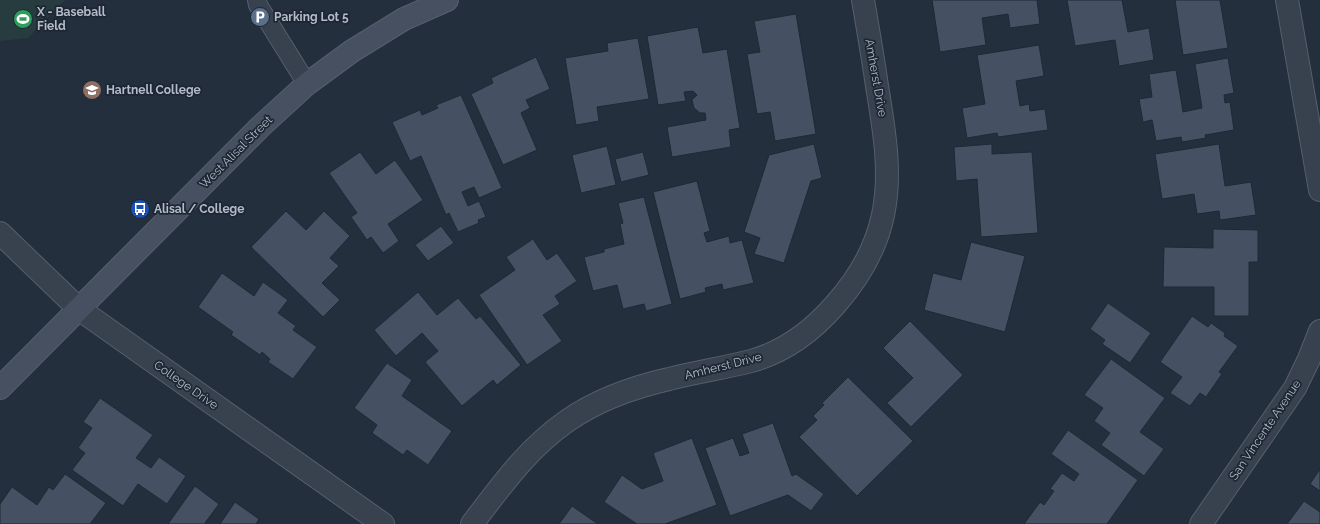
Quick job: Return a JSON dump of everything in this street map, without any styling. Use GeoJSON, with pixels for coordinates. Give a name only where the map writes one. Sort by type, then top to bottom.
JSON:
{"type":"FeatureCollection","features":[{"type":"Feature","properties":{"kind":"main road","name":"West Alisal Street"},"geometry":{"type":"LineString","coordinates":[[0,388],[260,127],[307,84],[352,51],[404,19],[447,0]]}},
{"type":"Feature","properties":{"kind":"street","name":"Amherst Drive"},"geometry":{"type":"LineString","coordinates":[[472,524],[516,466],[534,448],[568,420],[613,397],[638,387],[670,378],[753,360],[785,347],[827,314],[847,292],[862,270],[875,244],[884,215],[886,189],[887,163],[884,128],[863,0]]}},
{"type":"Feature","properties":{"kind":"street"},"geometry":{"type":"LineString","coordinates":[[1287,0],[1320,190]]}},
{"type":"Feature","properties":{"kind":"street","name":"College Drive"},"geometry":{"type":"LineString","coordinates":[[0,233],[79,309],[383,524]]}},
{"type":"Feature","properties":{"kind":"street","name":"San Vincente Avenue"},"geometry":{"type":"LineString","coordinates":[[1201,524],[1295,388],[1320,331]]}},
{"type":"Feature","properties":{"kind":"lane"},"geometry":{"type":"LineString","coordinates":[[257,0],[258,5],[307,84]]}},
{"type":"Feature","properties":{"kind":"green space","name":"X - Baseball Field"},"geometry":{"type":"Polygon","coordinates":[[[0,0],[65,0],[28,38],[0,41],[0,0]]]}},
{"type":"Feature","properties":{"kind":"building"},"geometry":{"type":"Polygon","coordinates":[[[932,0],[1037,0],[1040,24],[1010,28],[1008,14],[982,18],[986,45],[940,52],[932,0]]]}},
{"type":"Feature","properties":{"kind":"building"},"geometry":{"type":"Polygon","coordinates":[[[1067,0],[1122,0],[1128,32],[1149,28],[1154,60],[1119,66],[1115,40],[1075,46],[1067,0]]]}},
{"type":"Feature","properties":{"kind":"building"},"geometry":{"type":"Polygon","coordinates":[[[1175,0],[1220,0],[1228,48],[1183,55],[1175,0]]]}},
{"type":"Feature","properties":{"kind":"building"},"geometry":{"type":"Polygon","coordinates":[[[796,14],[816,134],[775,141],[770,112],[757,114],[747,54],[760,52],[754,21],[796,14]]]}},
{"type":"Feature","properties":{"kind":"building"},"geometry":{"type":"Polygon","coordinates":[[[698,27],[703,53],[727,49],[740,128],[729,130],[731,147],[672,157],[667,127],[706,120],[705,113],[700,113],[694,108],[692,100],[697,95],[693,91],[684,92],[686,101],[658,105],[647,36],[698,27]]]}},
{"type":"Feature","properties":{"kind":"building"},"geometry":{"type":"Polygon","coordinates":[[[638,38],[649,99],[597,107],[599,121],[576,125],[565,58],[608,51],[607,43],[638,38]]]}},
{"type":"Feature","properties":{"kind":"building"},"geometry":{"type":"Polygon","coordinates":[[[1039,45],[1044,76],[1016,81],[1020,106],[1029,104],[1030,111],[1045,109],[1048,130],[998,137],[997,133],[967,138],[962,108],[985,104],[977,55],[1039,45]]]}},
{"type":"Feature","properties":{"kind":"building"},"geometry":{"type":"Polygon","coordinates":[[[536,57],[550,89],[526,100],[530,108],[521,113],[537,150],[503,165],[471,94],[493,83],[491,78],[536,57]]]}},
{"type":"Feature","properties":{"kind":"building"},"geometry":{"type":"Polygon","coordinates":[[[1228,58],[1234,93],[1224,95],[1225,103],[1230,102],[1234,130],[1205,135],[1206,138],[1182,142],[1181,137],[1156,141],[1152,120],[1143,122],[1139,99],[1152,97],[1149,74],[1176,70],[1183,112],[1202,108],[1195,64],[1228,58]]]}},
{"type":"Feature","properties":{"kind":"building"},"geometry":{"type":"Polygon","coordinates":[[[461,95],[502,188],[479,198],[474,187],[462,192],[468,206],[479,201],[486,217],[478,220],[479,223],[458,232],[449,213],[446,215],[421,156],[410,161],[392,122],[420,110],[422,115],[438,108],[436,105],[461,95]]]}},
{"type":"Feature","properties":{"kind":"building"},"geometry":{"type":"Polygon","coordinates":[[[814,144],[822,178],[811,181],[784,263],[754,254],[760,238],[744,232],[769,155],[814,144]]]}},
{"type":"Feature","properties":{"kind":"building"},"geometry":{"type":"Polygon","coordinates":[[[992,144],[992,154],[1032,152],[1038,233],[981,237],[977,179],[956,181],[954,147],[992,144]]]}},
{"type":"Feature","properties":{"kind":"building"},"geometry":{"type":"Polygon","coordinates":[[[1219,144],[1225,186],[1251,182],[1256,215],[1220,220],[1219,211],[1197,214],[1194,194],[1162,199],[1155,154],[1219,144]]]}},
{"type":"Feature","properties":{"kind":"building"},"geometry":{"type":"Polygon","coordinates":[[[607,146],[616,185],[581,193],[572,155],[607,146]]]}},
{"type":"Feature","properties":{"kind":"building"},"geometry":{"type":"Polygon","coordinates":[[[360,152],[376,174],[395,160],[423,200],[388,224],[399,241],[383,253],[371,237],[367,240],[351,217],[357,213],[329,173],[360,152]]]}},
{"type":"Feature","properties":{"kind":"building"},"geometry":{"type":"Polygon","coordinates":[[[643,152],[649,175],[621,182],[615,159],[643,152]]]}},
{"type":"Feature","properties":{"kind":"building"},"geometry":{"type":"Polygon","coordinates":[[[697,181],[710,231],[704,233],[707,242],[729,236],[730,243],[742,240],[754,283],[723,290],[722,284],[705,288],[706,292],[680,299],[653,192],[697,181]]]}},
{"type":"Feature","properties":{"kind":"building"},"geometry":{"type":"Polygon","coordinates":[[[644,197],[672,304],[646,311],[644,304],[623,309],[617,285],[593,291],[584,257],[604,252],[604,249],[624,244],[620,224],[623,223],[618,203],[644,197]]]}},
{"type":"Feature","properties":{"kind":"building"},"geometry":{"type":"Polygon","coordinates":[[[286,211],[306,230],[324,211],[350,236],[330,258],[339,266],[322,283],[340,300],[323,317],[251,247],[286,211]]]}},
{"type":"Feature","properties":{"kind":"building"},"geometry":{"type":"Polygon","coordinates":[[[441,226],[454,243],[428,261],[415,245],[441,226]]]}},
{"type":"Feature","properties":{"kind":"building"},"geometry":{"type":"Polygon","coordinates":[[[1213,229],[1258,230],[1258,262],[1249,262],[1249,316],[1214,316],[1214,287],[1163,287],[1164,247],[1213,248],[1213,229]]]}},
{"type":"Feature","properties":{"kind":"building"},"geometry":{"type":"Polygon","coordinates":[[[533,239],[547,260],[557,253],[577,281],[555,296],[560,304],[543,315],[562,341],[527,365],[479,295],[515,270],[506,257],[533,239]]]}},
{"type":"Feature","properties":{"kind":"building"},"geometry":{"type":"Polygon","coordinates":[[[971,242],[1025,256],[1005,332],[924,310],[933,273],[961,280],[971,242]]]}},
{"type":"Feature","properties":{"kind":"building"},"geometry":{"type":"Polygon","coordinates":[[[222,273],[254,296],[263,282],[288,300],[278,313],[296,326],[293,330],[317,347],[293,379],[268,362],[270,359],[262,352],[260,355],[231,335],[233,332],[198,307],[222,273]]]}},
{"type":"Feature","properties":{"kind":"building"},"geometry":{"type":"Polygon","coordinates":[[[418,292],[437,315],[458,298],[476,319],[480,316],[521,365],[497,385],[493,380],[462,406],[425,362],[438,351],[422,333],[396,356],[374,330],[418,292]]]}},
{"type":"Feature","properties":{"kind":"building"},"geometry":{"type":"Polygon","coordinates":[[[1108,303],[1151,333],[1130,363],[1102,344],[1105,340],[1090,329],[1108,303]]]}},
{"type":"Feature","properties":{"kind":"building"},"geometry":{"type":"Polygon","coordinates":[[[1192,316],[1208,327],[1211,323],[1225,333],[1224,336],[1238,346],[1219,372],[1222,374],[1206,397],[1200,393],[1190,406],[1170,393],[1182,377],[1160,362],[1192,316]]]}},
{"type":"Feature","properties":{"kind":"building"},"geometry":{"type":"Polygon","coordinates":[[[910,321],[963,375],[911,427],[887,403],[913,378],[883,348],[910,321]]]}},
{"type":"Feature","properties":{"kind":"building"},"geometry":{"type":"Polygon","coordinates":[[[1111,359],[1165,398],[1140,432],[1164,449],[1144,476],[1101,445],[1110,433],[1094,421],[1103,408],[1084,395],[1111,359]]]}},
{"type":"Feature","properties":{"kind":"building"},"geometry":{"type":"Polygon","coordinates":[[[387,363],[412,380],[402,396],[452,431],[428,465],[407,450],[403,455],[372,433],[377,425],[354,408],[387,363]]]}},
{"type":"Feature","properties":{"kind":"building"},"geometry":{"type":"Polygon","coordinates":[[[848,377],[913,441],[857,496],[799,437],[817,420],[813,416],[824,405],[822,403],[848,377]]]}},
{"type":"Feature","properties":{"kind":"building"},"geometry":{"type":"Polygon","coordinates":[[[100,398],[153,435],[136,458],[151,468],[159,457],[186,476],[167,504],[138,484],[123,506],[72,470],[85,453],[78,448],[92,428],[83,422],[100,398]]]}},
{"type":"Feature","properties":{"kind":"building"},"geometry":{"type":"Polygon","coordinates":[[[773,423],[792,476],[796,474],[824,494],[811,511],[788,495],[730,516],[705,448],[733,438],[740,456],[749,453],[742,434],[773,423]]]}},
{"type":"Feature","properties":{"kind":"building"},"geometry":{"type":"Polygon","coordinates":[[[1068,430],[1138,480],[1107,524],[1024,524],[1040,502],[1044,505],[1054,491],[1050,489],[1062,473],[1074,481],[1079,474],[1051,454],[1068,430]]]}},
{"type":"Feature","properties":{"kind":"building"},"geometry":{"type":"Polygon","coordinates":[[[692,438],[717,505],[665,524],[637,524],[604,502],[622,475],[642,489],[663,481],[653,453],[692,438]]]}},
{"type":"Feature","properties":{"kind":"building"},"geometry":{"type":"Polygon","coordinates":[[[1320,469],[1320,491],[1310,484],[1320,469]]]}},
{"type":"Feature","properties":{"kind":"building"},"geometry":{"type":"Polygon","coordinates":[[[65,474],[106,503],[90,524],[0,524],[0,504],[12,487],[37,505],[49,487],[53,490],[65,474]]]}},
{"type":"Feature","properties":{"kind":"building"},"geometry":{"type":"Polygon","coordinates":[[[195,486],[219,504],[205,523],[206,524],[168,524],[195,486]]]}},
{"type":"Feature","properties":{"kind":"building"},"geometry":{"type":"Polygon","coordinates":[[[1304,501],[1320,512],[1320,524],[1287,524],[1304,501]]]}},
{"type":"Feature","properties":{"kind":"building"},"geometry":{"type":"Polygon","coordinates":[[[235,502],[259,519],[256,524],[220,524],[235,502]]]}},
{"type":"Feature","properties":{"kind":"building"},"geometry":{"type":"Polygon","coordinates":[[[572,506],[598,524],[559,524],[572,506]]]}},
{"type":"Feature","properties":{"kind":"place","name":"Parking Lot 5"},"geometry":{"type":"Point","coordinates":[260,17]}},
{"type":"Feature","properties":{"kind":"place","name":"X - Baseball Field"},"geometry":{"type":"Point","coordinates":[23,19]}},
{"type":"Feature","properties":{"kind":"place","name":"Hartnell College"},"geometry":{"type":"Point","coordinates":[92,90]}},
{"type":"Feature","properties":{"kind":"place","name":"Alisal / College"},"geometry":{"type":"Point","coordinates":[140,209]}}]}
